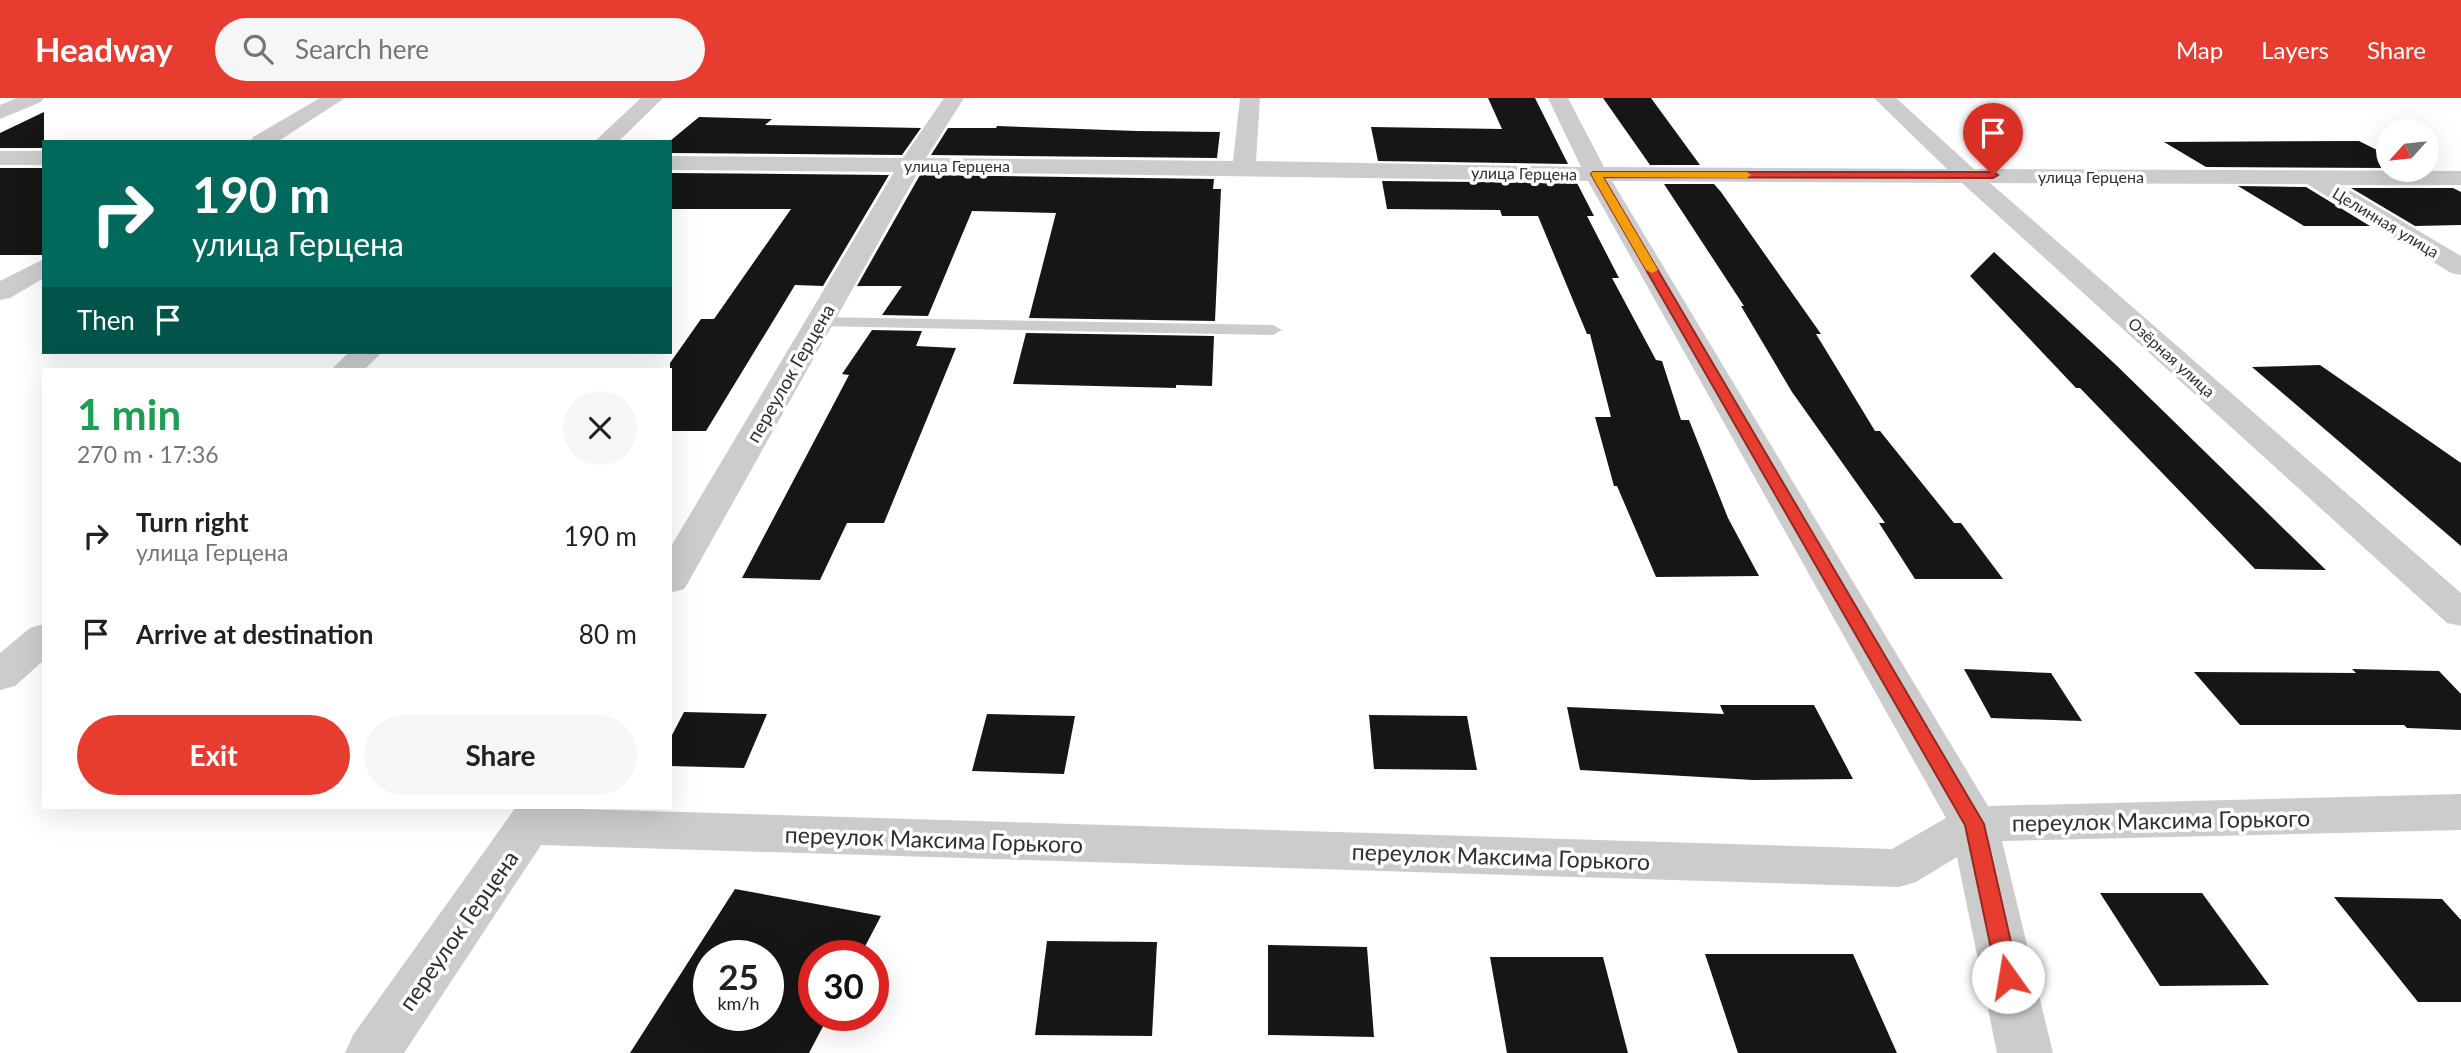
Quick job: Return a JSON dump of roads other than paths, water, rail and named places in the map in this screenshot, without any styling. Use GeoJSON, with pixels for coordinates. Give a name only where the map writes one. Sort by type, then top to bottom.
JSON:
{"type":"FeatureCollection","features":[{"type":"Feature","properties":{"kind":"street"},"geometry":{"type":"LineString","coordinates":[[0,113],[34,98]]}},
{"type":"Feature","properties":{"kind":"street"},"geometry":{"type":"LineString","coordinates":[[264,140],[335,98]]}},
{"type":"Feature","properties":{"kind":"street"},"geometry":{"type":"LineString","coordinates":[[607,140],[653,98]]}},
{"type":"Feature","properties":{"kind":"street","name":"переулок Герцена"},"geometry":{"type":"LineString","coordinates":[[672,579],[910,165],[954,98]]}},
{"type":"Feature","properties":{"kind":"street"},"geometry":{"type":"LineString","coordinates":[[1244,168],[1250,98]]}},
{"type":"Feature","properties":{"kind":"street"},"geometry":{"type":"LineString","coordinates":[[1558,98],[1596,174],[1974,824],[2025,1053]]}},
{"type":"Feature","properties":{"kind":"street","name":"Озёрная улица"},"geometry":{"type":"LineString","coordinates":[[1884,98],[1966,175],[2461,614]]}},
{"type":"Feature","properties":{"kind":"street"},"geometry":{"type":"LineString","coordinates":[[0,158],[42,158]]}},
{"type":"Feature","properties":{"kind":"street","name":"улица Герцена"},"geometry":{"type":"LineString","coordinates":[[672,163],[1596,174],[2461,178]]}},
{"type":"Feature","properties":{"kind":"street","name":"Целинная улица"},"geometry":{"type":"LineString","coordinates":[[2311,177],[2461,267]]}},
{"type":"Feature","properties":{"kind":"street"},"geometry":{"type":"LineString","coordinates":[[0,292],[42,268]]}},
{"type":"Feature","properties":{"kind":"street"},"geometry":{"type":"LineString","coordinates":[[348,368],[365,354]]}},
{"type":"Feature","properties":{"kind":"street"},"geometry":{"type":"LineString","coordinates":[[0,676],[42,639]]}},
{"type":"Feature","properties":{"kind":"street","name":"переулок Максима Горького"},"geometry":{"type":"LineString","coordinates":[[535,817],[1899,868],[1974,824],[2461,812]]}},
{"type":"Feature","properties":{"kind":"street","name":"переулок Герцена"},"geometry":{"type":"LineString","coordinates":[[373,1053],[535,817]]}},
{"type":"Feature","properties":{"kind":"lane"},"geometry":{"type":"LineString","coordinates":[[820,322],[1273,330]]}}]}
